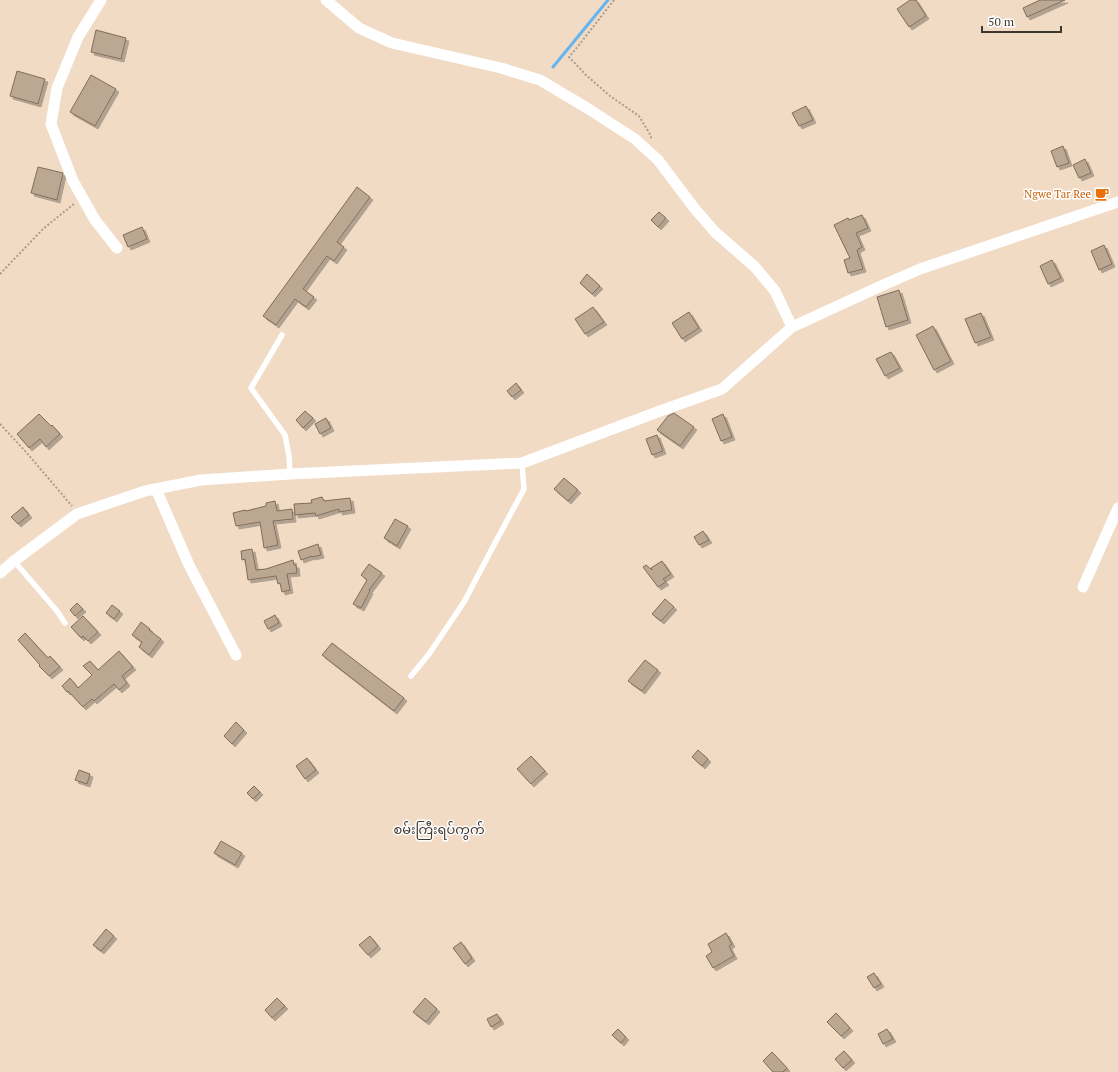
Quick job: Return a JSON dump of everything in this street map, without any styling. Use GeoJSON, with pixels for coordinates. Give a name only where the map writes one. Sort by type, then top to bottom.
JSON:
{"type":"FeatureCollection","features":[{"type":"Feature","properties":{"kind":"street"},"geometry":{"type":"LineString","coordinates":[[101,0],[78,37],[57,88],[52,124],[73,181],[95,220],[117,248]]}},
{"type":"Feature","properties":{"kind":"street"},"geometry":{"type":"LineString","coordinates":[[326,0],[359,28],[392,43],[501,68],[540,80],[635,139],[658,160],[695,209],[715,232],[754,267],[774,291],[792,327]]}},
{"type":"Feature","properties":{"kind":"street"},"geometry":{"type":"LineString","coordinates":[[0,573],[77,514],[145,491],[201,480],[290,474],[522,463],[722,389],[792,327],[881,286],[920,269],[1118,202]]}},
{"type":"Feature","properties":{"kind":"street"},"geometry":{"type":"LineString","coordinates":[[156,489],[189,565],[236,655]]}},
{"type":"Feature","properties":{"kind":"street"},"geometry":{"type":"LineString","coordinates":[[1083,588],[1118,508]]}},
{"type":"Feature","properties":{"kind":"lane"},"geometry":{"type":"LineString","coordinates":[[282,335],[251,388],[285,435],[289,456],[290,474]]}},
{"type":"Feature","properties":{"kind":"lane"},"geometry":{"type":"LineString","coordinates":[[411,676],[429,654],[464,602],[524,488],[522,463]]}},
{"type":"Feature","properties":{"kind":"lane"},"geometry":{"type":"LineString","coordinates":[[14,561],[57,611],[65,623]]}},
{"type":"Feature","properties":{"kind":"path"},"geometry":{"type":"LineString","coordinates":[[614,0],[569,57],[586,75],[610,96],[639,116],[651,136],[649,151]]}},
{"type":"Feature","properties":{"kind":"path"},"geometry":{"type":"LineString","coordinates":[[0,274],[43,229],[82,198]]}},
{"type":"Feature","properties":{"kind":"path"},"geometry":{"type":"LineString","coordinates":[[0,424],[69,502],[77,514]]}},
{"type":"Feature","properties":{"kind":"building"},"geometry":{"type":"Polygon","coordinates":[[[910,0],[916,0],[926,16],[909,27],[897,9],[910,0]]]}},
{"type":"Feature","properties":{"kind":"building"},"geometry":{"type":"Polygon","coordinates":[[[1040,0],[1065,0],[1027,17],[1023,8],[1040,0]]]}},
{"type":"Feature","properties":{"kind":"building"},"geometry":{"type":"Polygon","coordinates":[[[96,30],[126,38],[121,59],[91,52],[96,30]]]}},
{"type":"Feature","properties":{"kind":"building"},"geometry":{"type":"Polygon","coordinates":[[[17,71],[45,79],[38,104],[10,96],[17,71]]]}},
{"type":"Feature","properties":{"kind":"building"},"geometry":{"type":"Polygon","coordinates":[[[91,75],[116,89],[95,126],[70,112],[91,75]]]}},
{"type":"Feature","properties":{"kind":"building"},"geometry":{"type":"Polygon","coordinates":[[[806,106],[813,120],[799,126],[792,113],[806,106]]]}},
{"type":"Feature","properties":{"kind":"building"},"geometry":{"type":"Polygon","coordinates":[[[1063,146],[1069,163],[1057,167],[1051,151],[1063,146]]]}},
{"type":"Feature","properties":{"kind":"building"},"geometry":{"type":"Polygon","coordinates":[[[1085,159],[1091,173],[1079,178],[1073,165],[1085,159]]]}},
{"type":"Feature","properties":{"kind":"building"},"geometry":{"type":"Polygon","coordinates":[[[38,167],[63,173],[57,200],[31,193],[38,167]]]}},
{"type":"Feature","properties":{"kind":"building"},"geometry":{"type":"Polygon","coordinates":[[[357,187],[370,197],[337,242],[344,247],[334,261],[327,256],[303,289],[314,297],[306,307],[295,299],[276,325],[263,316],[357,187]]]}},
{"type":"Feature","properties":{"kind":"building"},"geometry":{"type":"Polygon","coordinates":[[[659,212],[666,218],[658,227],[651,220],[659,212]]]}},
{"type":"Feature","properties":{"kind":"building"},"geometry":{"type":"Polygon","coordinates":[[[862,215],[868,228],[856,233],[862,247],[857,250],[863,269],[848,273],[844,260],[850,258],[834,225],[848,218],[849,220],[862,215]]]}},
{"type":"Feature","properties":{"kind":"building"},"geometry":{"type":"Polygon","coordinates":[[[142,227],[147,239],[128,247],[123,235],[142,227]]]}},
{"type":"Feature","properties":{"kind":"building"},"geometry":{"type":"Polygon","coordinates":[[[1104,245],[1112,264],[1099,270],[1091,251],[1104,245]]]}},
{"type":"Feature","properties":{"kind":"building"},"geometry":{"type":"Polygon","coordinates":[[[1052,260],[1061,278],[1048,284],[1040,266],[1052,260]]]}},
{"type":"Feature","properties":{"kind":"building"},"geometry":{"type":"Polygon","coordinates":[[[587,274],[600,286],[592,294],[580,283],[587,274]]]}},
{"type":"Feature","properties":{"kind":"building"},"geometry":{"type":"Polygon","coordinates":[[[899,290],[908,320],[886,327],[877,297],[899,290]]]}},
{"type":"Feature","properties":{"kind":"building"},"geometry":{"type":"Polygon","coordinates":[[[593,307],[604,322],[585,334],[575,319],[593,307]]]}},
{"type":"Feature","properties":{"kind":"building"},"geometry":{"type":"Polygon","coordinates":[[[689,312],[699,328],[682,339],[672,323],[689,312]]]}},
{"type":"Feature","properties":{"kind":"building"},"geometry":{"type":"Polygon","coordinates":[[[981,313],[991,337],[975,343],[965,319],[981,313]]]}},
{"type":"Feature","properties":{"kind":"building"},"geometry":{"type":"Polygon","coordinates":[[[933,326],[951,361],[934,370],[916,335],[933,326]]]}},
{"type":"Feature","properties":{"kind":"building"},"geometry":{"type":"Polygon","coordinates":[[[891,352],[900,368],[885,376],[876,359],[891,352]]]}},
{"type":"Feature","properties":{"kind":"building"},"geometry":{"type":"Polygon","coordinates":[[[516,383],[521,390],[512,397],[507,391],[516,383]]]}},
{"type":"Feature","properties":{"kind":"building"},"geometry":{"type":"Polygon","coordinates":[[[305,411],[313,418],[303,428],[296,420],[305,411]]]}},
{"type":"Feature","properties":{"kind":"building"},"geometry":{"type":"Polygon","coordinates":[[[674,413],[694,427],[680,446],[657,430],[668,416],[674,413]]]}},
{"type":"Feature","properties":{"kind":"building"},"geometry":{"type":"Polygon","coordinates":[[[39,414],[60,434],[46,447],[40,439],[29,448],[17,434],[39,414]]]}},
{"type":"Feature","properties":{"kind":"building"},"geometry":{"type":"Polygon","coordinates":[[[723,414],[732,437],[721,441],[712,419],[723,414]]]}},
{"type":"Feature","properties":{"kind":"building"},"geometry":{"type":"Polygon","coordinates":[[[326,418],[331,428],[320,434],[315,424],[326,418]]]}},
{"type":"Feature","properties":{"kind":"building"},"geometry":{"type":"Polygon","coordinates":[[[657,435],[663,451],[652,455],[646,439],[657,435]]]}},
{"type":"Feature","properties":{"kind":"building"},"geometry":{"type":"Polygon","coordinates":[[[564,478],[578,490],[568,501],[554,489],[564,478]]]}},
{"type":"Feature","properties":{"kind":"building"},"geometry":{"type":"Polygon","coordinates":[[[322,497],[324,501],[350,498],[352,510],[339,512],[339,509],[316,516],[315,513],[295,515],[294,504],[312,503],[311,500],[322,497]]]}},
{"type":"Feature","properties":{"kind":"building"},"geometry":{"type":"Polygon","coordinates":[[[275,501],[277,511],[292,509],[293,519],[273,521],[278,545],[264,548],[260,522],[236,526],[233,513],[266,506],[266,503],[275,501]]]}},
{"type":"Feature","properties":{"kind":"building"},"geometry":{"type":"Polygon","coordinates":[[[23,507],[29,515],[18,524],[11,517],[23,507]]]}},
{"type":"Feature","properties":{"kind":"building"},"geometry":{"type":"Polygon","coordinates":[[[395,519],[408,526],[397,546],[384,538],[395,519]]]}},
{"type":"Feature","properties":{"kind":"building"},"geometry":{"type":"Polygon","coordinates":[[[703,531],[709,540],[699,545],[694,537],[703,531]]]}},
{"type":"Feature","properties":{"kind":"building"},"geometry":{"type":"Polygon","coordinates":[[[318,544],[321,555],[312,556],[301,560],[298,551],[318,544]]]}},
{"type":"Feature","properties":{"kind":"building"},"geometry":{"type":"Polygon","coordinates":[[[252,549],[256,570],[266,569],[293,560],[294,565],[296,565],[297,573],[287,574],[290,590],[282,592],[280,583],[278,584],[276,576],[248,580],[245,559],[242,560],[241,551],[252,549]]]}},
{"type":"Feature","properties":{"kind":"building"},"geometry":{"type":"Polygon","coordinates":[[[662,561],[671,574],[663,579],[666,582],[658,587],[643,567],[646,565],[652,570],[651,568],[662,561]]]}},
{"type":"Feature","properties":{"kind":"building"},"geometry":{"type":"Polygon","coordinates":[[[369,564],[382,573],[369,590],[370,591],[361,608],[353,604],[367,580],[361,575],[369,564]]]}},
{"type":"Feature","properties":{"kind":"building"},"geometry":{"type":"Polygon","coordinates":[[[665,599],[674,607],[661,621],[652,614],[665,599]]]}},
{"type":"Feature","properties":{"kind":"building"},"geometry":{"type":"Polygon","coordinates":[[[77,603],[83,609],[75,616],[70,610],[77,603]]]}},
{"type":"Feature","properties":{"kind":"building"},"geometry":{"type":"Polygon","coordinates":[[[112,605],[120,611],[114,619],[106,613],[112,605]]]}},
{"type":"Feature","properties":{"kind":"building"},"geometry":{"type":"Polygon","coordinates":[[[275,615],[279,623],[268,629],[264,621],[275,615]]]}},
{"type":"Feature","properties":{"kind":"building"},"geometry":{"type":"Polygon","coordinates":[[[83,616],[98,632],[88,641],[83,636],[81,638],[71,627],[83,616]]]}},
{"type":"Feature","properties":{"kind":"building"},"geometry":{"type":"Polygon","coordinates":[[[141,622],[161,639],[149,655],[139,647],[142,642],[132,635],[141,622]]]}},
{"type":"Feature","properties":{"kind":"building"},"geometry":{"type":"Polygon","coordinates":[[[25,633],[48,658],[50,656],[60,667],[49,676],[18,640],[25,633]]]}},
{"type":"Feature","properties":{"kind":"building"},"geometry":{"type":"Polygon","coordinates":[[[332,643],[404,698],[394,711],[322,655],[332,643]]]}},
{"type":"Feature","properties":{"kind":"building"},"geometry":{"type":"Polygon","coordinates":[[[119,651],[133,667],[122,676],[127,683],[119,690],[114,684],[94,701],[92,699],[83,707],[62,686],[70,678],[78,688],[92,675],[83,666],[90,661],[98,670],[119,651]]]}},
{"type":"Feature","properties":{"kind":"building"},"geometry":{"type":"Polygon","coordinates":[[[645,660],[658,670],[642,691],[628,681],[645,660]]]}},
{"type":"Feature","properties":{"kind":"building"},"geometry":{"type":"Polygon","coordinates":[[[236,722],[244,730],[232,744],[224,736],[236,722]]]}},
{"type":"Feature","properties":{"kind":"building"},"geometry":{"type":"Polygon","coordinates":[[[698,750],[708,759],[702,766],[692,757],[698,750]]]}},
{"type":"Feature","properties":{"kind":"building"},"geometry":{"type":"Polygon","coordinates":[[[531,756],[545,771],[531,784],[517,769],[531,756]]]}},
{"type":"Feature","properties":{"kind":"building"},"geometry":{"type":"Polygon","coordinates":[[[307,758],[316,770],[305,779],[296,766],[307,758]]]}},
{"type":"Feature","properties":{"kind":"building"},"geometry":{"type":"Polygon","coordinates":[[[79,770],[90,774],[87,784],[75,780],[79,770]]]}},
{"type":"Feature","properties":{"kind":"building"},"geometry":{"type":"Polygon","coordinates":[[[254,786],[260,792],[253,799],[247,793],[254,786]]]}},
{"type":"Feature","properties":{"kind":"building"},"geometry":{"type":"Polygon","coordinates":[[[221,841],[242,853],[235,865],[214,853],[221,841]]]}},
{"type":"Feature","properties":{"kind":"building"},"geometry":{"type":"Polygon","coordinates":[[[106,929],[114,936],[101,951],[93,945],[106,929]]]}},
{"type":"Feature","properties":{"kind":"building"},"geometry":{"type":"Polygon","coordinates":[[[726,933],[732,944],[729,946],[734,956],[713,968],[706,956],[712,952],[708,944],[726,933]]]}},
{"type":"Feature","properties":{"kind":"building"},"geometry":{"type":"Polygon","coordinates":[[[370,936],[378,946],[368,955],[359,945],[370,936]]]}},
{"type":"Feature","properties":{"kind":"building"},"geometry":{"type":"Polygon","coordinates":[[[461,942],[472,958],[465,964],[453,948],[461,942]]]}},
{"type":"Feature","properties":{"kind":"building"},"geometry":{"type":"Polygon","coordinates":[[[874,973],[881,984],[874,988],[867,977],[874,973]]]}},
{"type":"Feature","properties":{"kind":"building"},"geometry":{"type":"Polygon","coordinates":[[[277,998],[285,1006],[272,1018],[265,1010],[277,998]]]}},
{"type":"Feature","properties":{"kind":"building"},"geometry":{"type":"Polygon","coordinates":[[[425,998],[437,1009],[426,1022],[413,1012],[425,998]]]}},
{"type":"Feature","properties":{"kind":"building"},"geometry":{"type":"Polygon","coordinates":[[[836,1013],[850,1028],[841,1036],[827,1022],[836,1013]]]}},
{"type":"Feature","properties":{"kind":"building"},"geometry":{"type":"Polygon","coordinates":[[[497,1014],[501,1021],[491,1027],[487,1019],[497,1014]]]}},
{"type":"Feature","properties":{"kind":"building"},"geometry":{"type":"Polygon","coordinates":[[[618,1029],[626,1037],[621,1043],[612,1035],[618,1029]]]}},
{"type":"Feature","properties":{"kind":"building"},"geometry":{"type":"Polygon","coordinates":[[[887,1029],[893,1039],[883,1044],[878,1034],[887,1029]]]}},
{"type":"Feature","properties":{"kind":"building"},"geometry":{"type":"Polygon","coordinates":[[[844,1051],[852,1060],[843,1068],[835,1059],[844,1051]]]}},
{"type":"Feature","properties":{"kind":"building"},"geometry":{"type":"Polygon","coordinates":[[[772,1052],[787,1068],[783,1072],[773,1072],[763,1061],[772,1052]]]}},
{"type":"Feature","properties":{"kind":"waterway"},"geometry":{"type":"LineString","coordinates":[[553,67],[608,0]]}},
{"type":"Feature","properties":{"kind":"place","name":"Ngwe Tar Ree"},"geometry":{"type":"Point","coordinates":[1102,194]}},
{"type":"Feature","properties":{"kind":"district","name":"စမ်းကြီးရပ်ကွက်"},"geometry":{"type":"Point","coordinates":[439,829]}}]}
